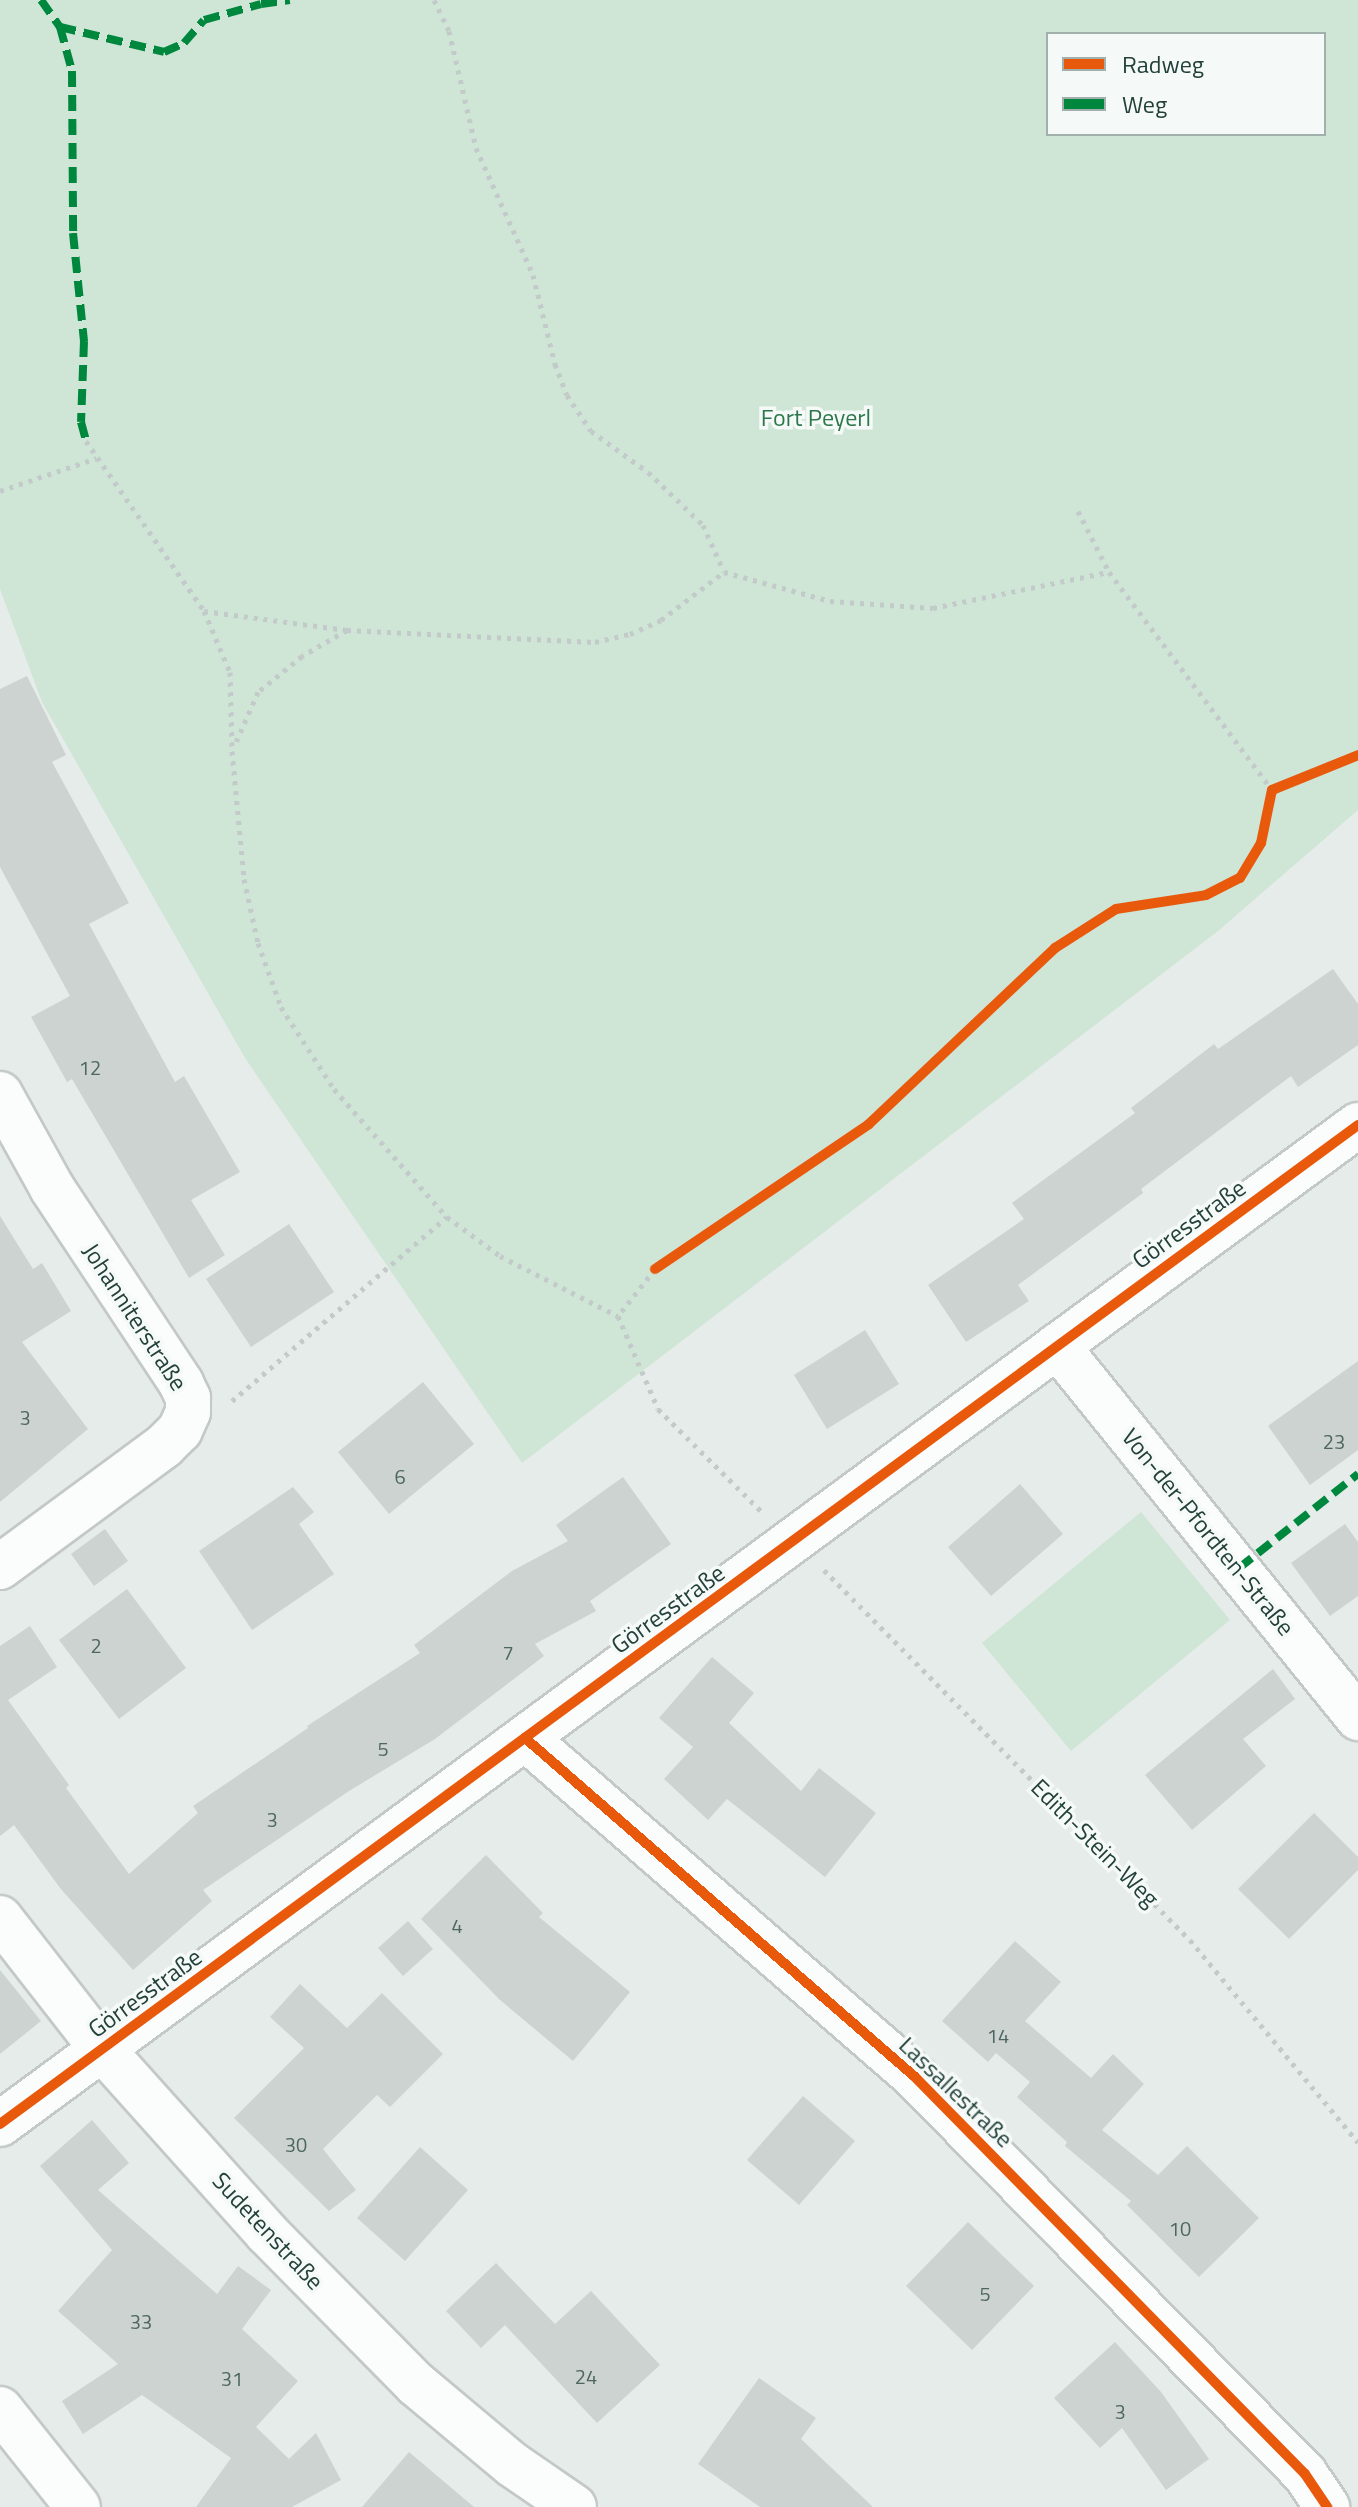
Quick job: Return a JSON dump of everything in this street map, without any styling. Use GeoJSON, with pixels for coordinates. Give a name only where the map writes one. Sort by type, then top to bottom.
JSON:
{"type":"FeatureCollection","features":[{"type":"Feature","properties":{"kind":"street","name":"Johanniterstraße"},"geometry":{"type":"LineString","coordinates":[[0,1094],[52,1188],[181,1383],[188,1398],[188,1412],[180,1430],[164,1446],[0,1567]]}},
{"type":"Feature","properties":{"kind":"street","name":"Görresstraße"},"geometry":{"type":"LineString","coordinates":[[0,2124],[1358,1125]]}},
{"type":"Feature","properties":{"kind":"street","name":"Von-der-Pfordten-Straße"},"geometry":{"type":"LineString","coordinates":[[1057,1346],[1358,1718]]}},
{"type":"Feature","properties":{"kind":"street","name":"Lassallestraße"},"geometry":{"type":"LineString","coordinates":[[525,1738],[914,2076],[1305,2474],[1327,2507]]}},
{"type":"Feature","properties":{"kind":"street","name":"Sudetenstraße"},"geometry":{"type":"LineString","coordinates":[[0,1918],[102,2049],[267,2233],[416,2384],[513,2465],[574,2507]]}},
{"type":"Feature","properties":{"kind":"street"},"geometry":{"type":"LineString","coordinates":[[0,2409],[78,2507]]}},
{"type":"Feature","properties":{"kind":"path"},"geometry":{"type":"LineString","coordinates":[[434,0],[449,31],[476,148],[533,275],[555,364],[567,395],[591,431],[648,472],[703,525],[724,572]]}},
{"type":"Feature","properties":{"kind":"path"},"geometry":{"type":"LineString","coordinates":[[86,441],[204,611],[230,672],[232,751],[244,879],[258,943],[281,1007],[334,1089],[447,1217],[500,1256],[618,1316],[658,1409],[765,1515]]}},
{"type":"Feature","properties":{"kind":"path"},"geometry":{"type":"LineString","coordinates":[[0,491],[97,458]]}},
{"type":"Feature","properties":{"kind":"path"},"geometry":{"type":"LineString","coordinates":[[1078,511],[1109,572],[1272,790]]}},
{"type":"Feature","properties":{"kind":"path"},"geometry":{"type":"LineString","coordinates":[[724,572],[830,601],[933,608],[1109,572]]}},
{"type":"Feature","properties":{"kind":"path"},"geometry":{"type":"LineString","coordinates":[[204,611],[347,630],[595,642],[630,634],[661,620],[724,572]]}},
{"type":"Feature","properties":{"kind":"path"},"geometry":{"type":"LineString","coordinates":[[232,751],[258,692],[302,656],[347,630]]}},
{"type":"Feature","properties":{"kind":"path"},"geometry":{"type":"LineString","coordinates":[[226,1405],[264,1376],[447,1217]]}},
{"type":"Feature","properties":{"kind":"path"},"geometry":{"type":"LineString","coordinates":[[618,1316],[655,1269]]}},
{"type":"Feature","properties":{"kind":"green space","name":"Fort Peyerl"},"geometry":{"type":"Polygon","coordinates":[[[0,0],[1358,0],[1358,810],[1218,931],[522,1463],[245,1058],[42,702],[0,589],[0,0]]]}},
{"type":"Feature","properties":{"kind":"green space"},"geometry":{"type":"Polygon","coordinates":[[[1141,1512],[1230,1620],[1071,1751],[982,1643],[1141,1512]]]}},
{"type":"Feature","properties":{"kind":"building"},"geometry":{"type":"Polygon","coordinates":[[[27,676],[66,755],[52,762],[129,903],[89,924],[175,1082],[184,1076],[240,1172],[191,1200],[225,1255],[189,1278],[72,1079],[67,1082],[31,1017],[70,996],[0,867],[0,689],[27,676]]]}},
{"type":"Feature","properties":{"kind":"building"},"geometry":{"type":"Polygon","coordinates":[[[1333,969],[1358,1004],[1358,1045],[1298,1087],[1291,1076],[1141,1189],[1143,1193],[1018,1285],[1029,1301],[966,1342],[928,1285],[1024,1219],[1012,1203],[1135,1113],[1131,1108],[1214,1044],[1218,1049],[1333,969]]]}},
{"type":"Feature","properties":{"kind":"building"},"geometry":{"type":"Polygon","coordinates":[[[0,1216],[33,1269],[42,1263],[71,1311],[22,1342],[88,1429],[0,1502],[0,1216]]]}},
{"type":"Feature","properties":{"kind":"building"},"geometry":{"type":"Polygon","coordinates":[[[289,1224],[334,1292],[251,1347],[206,1279],[289,1224]]]}},
{"type":"Feature","properties":{"kind":"building"},"geometry":{"type":"Polygon","coordinates":[[[865,1330],[899,1384],[827,1429],[794,1375],[865,1330]]]}},
{"type":"Feature","properties":{"kind":"building"},"geometry":{"type":"Polygon","coordinates":[[[1358,1361],[1358,1450],[1310,1485],[1268,1426],[1358,1361]]]}},
{"type":"Feature","properties":{"kind":"building"},"geometry":{"type":"Polygon","coordinates":[[[423,1382],[474,1444],[389,1514],[338,1452],[423,1382]]]}},
{"type":"Feature","properties":{"kind":"building"},"geometry":{"type":"Polygon","coordinates":[[[623,1477],[671,1544],[590,1601],[596,1611],[535,1644],[544,1656],[435,1739],[349,1791],[203,1890],[212,1901],[133,1970],[60,1888],[14,1825],[0,1836],[0,1646],[30,1626],[57,1667],[8,1700],[69,1785],[66,1788],[129,1874],[198,1813],[193,1806],[307,1726],[420,1653],[414,1645],[512,1571],[568,1541],[556,1525],[623,1477]]]}},
{"type":"Feature","properties":{"kind":"building"},"geometry":{"type":"Polygon","coordinates":[[[1020,1484],[1063,1534],[991,1596],[948,1547],[1020,1484]]]}},
{"type":"Feature","properties":{"kind":"building"},"geometry":{"type":"Polygon","coordinates":[[[293,1487],[314,1512],[299,1524],[334,1574],[252,1630],[199,1551],[293,1487]]]}},
{"type":"Feature","properties":{"kind":"building"},"geometry":{"type":"Polygon","coordinates":[[[1345,1524],[1358,1542],[1358,1596],[1330,1616],[1291,1563],[1345,1524]]]}},
{"type":"Feature","properties":{"kind":"building"},"geometry":{"type":"Polygon","coordinates":[[[105,1529],[128,1561],[94,1586],[71,1554],[105,1529]]]}},
{"type":"Feature","properties":{"kind":"building"},"geometry":{"type":"Polygon","coordinates":[[[127,1589],[186,1668],[119,1719],[59,1640],[127,1589]]]}},
{"type":"Feature","properties":{"kind":"building"},"geometry":{"type":"Polygon","coordinates":[[[712,1657],[754,1693],[729,1723],[801,1791],[819,1768],[876,1813],[825,1877],[727,1799],[708,1820],[664,1779],[693,1747],[659,1718],[712,1657]]]}},
{"type":"Feature","properties":{"kind":"building"},"geometry":{"type":"Polygon","coordinates":[[[1273,1669],[1295,1699],[1243,1739],[1266,1766],[1192,1830],[1145,1775],[1273,1669]]]}},
{"type":"Feature","properties":{"kind":"building"},"geometry":{"type":"Polygon","coordinates":[[[1314,1813],[1358,1857],[1358,1870],[1289,1939],[1238,1889],[1314,1813]]]}},
{"type":"Feature","properties":{"kind":"building"},"geometry":{"type":"Polygon","coordinates":[[[486,1855],[543,1913],[539,1917],[630,1992],[573,2061],[500,2000],[421,1919],[486,1855]]]}},
{"type":"Feature","properties":{"kind":"building"},"geometry":{"type":"Polygon","coordinates":[[[408,1921],[433,1949],[403,1976],[378,1948],[408,1921]]]}},
{"type":"Feature","properties":{"kind":"building"},"geometry":{"type":"Polygon","coordinates":[[[1015,1941],[1061,1982],[1025,2021],[1091,2078],[1113,2054],[1144,2084],[1102,2130],[1158,2175],[1187,2146],[1259,2218],[1199,2277],[1127,2205],[1131,2201],[1065,2146],[1067,2142],[1017,2097],[1030,2082],[996,2053],[988,2062],[942,2021],[1015,1941]]]}},
{"type":"Feature","properties":{"kind":"building"},"geometry":{"type":"Polygon","coordinates":[[[0,1970],[41,2021],[0,2054],[0,1970]]]}},
{"type":"Feature","properties":{"kind":"building"},"geometry":{"type":"Polygon","coordinates":[[[300,1984],[347,2028],[382,1993],[443,2054],[390,2107],[377,2095],[323,2149],[356,2190],[329,2211],[234,2118],[304,2048],[270,2017],[300,1984]]]}},
{"type":"Feature","properties":{"kind":"building"},"geometry":{"type":"Polygon","coordinates":[[[803,2096],[855,2141],[799,2205],[747,2160],[803,2096]]]}},
{"type":"Feature","properties":{"kind":"building"},"geometry":{"type":"Polygon","coordinates":[[[92,2120],[129,2163],[98,2190],[217,2294],[238,2266],[271,2290],[242,2329],[298,2381],[256,2427],[289,2459],[316,2433],[341,2480],[292,2507],[196,2507],[231,2458],[142,2395],[83,2434],[62,2401],[118,2364],[58,2311],[112,2250],[40,2166],[92,2120]]]}},
{"type":"Feature","properties":{"kind":"building"},"geometry":{"type":"Polygon","coordinates":[[[420,2147],[468,2190],[405,2261],[357,2218],[420,2147]]]}},
{"type":"Feature","properties":{"kind":"building"},"geometry":{"type":"Polygon","coordinates":[[[968,2222],[1034,2286],[972,2350],[906,2286],[968,2222]]]}},
{"type":"Feature","properties":{"kind":"building"},"geometry":{"type":"Polygon","coordinates":[[[496,2263],[555,2324],[591,2291],[660,2365],[597,2423],[505,2325],[481,2348],[446,2311],[496,2263]]]}},
{"type":"Feature","properties":{"kind":"building"},"geometry":{"type":"Polygon","coordinates":[[[1115,2342],[1161,2392],[1209,2459],[1166,2490],[1122,2428],[1100,2448],[1054,2398],[1115,2342]]]}},
{"type":"Feature","properties":{"kind":"building"},"geometry":{"type":"Polygon","coordinates":[[[759,2378],[816,2418],[801,2439],[873,2507],[760,2507],[698,2464],[759,2378]]]}},
{"type":"Feature","properties":{"kind":"building"},"geometry":{"type":"Polygon","coordinates":[[[409,2452],[474,2507],[362,2507],[409,2452]]]}},
{"type":"Feature","properties":{"kind":"marked path"},"geometry":{"type":"LineString","coordinates":[[41,0],[60,27],[72,71],[73,233],[84,341],[81,422],[86,441]]}},
{"type":"Feature","properties":{"kind":"marked path"},"geometry":{"type":"LineString","coordinates":[[60,27],[164,52],[184,43],[204,20],[261,4],[290,0]]}},
{"type":"Feature","properties":{"kind":"marked path"},"geometry":{"type":"LineString","coordinates":[[1239,1568],[1358,1474]]}},
{"type":"Feature","properties":{"kind":"cycle path"},"geometry":{"type":"LineString","coordinates":[[655,1269],[869,1124],[1055,948],[1116,909],[1206,895],[1240,878],[1261,843],[1272,790],[1358,755]]}},
{"type":"Feature","properties":{"kind":"cycle path"},"geometry":{"type":"LineString","coordinates":[[0,2124],[1358,1125]]}},
{"type":"Feature","properties":{"kind":"cycle path"},"geometry":{"type":"LineString","coordinates":[[525,1738],[914,2076],[1305,2474],[1327,2507]]}}]}
